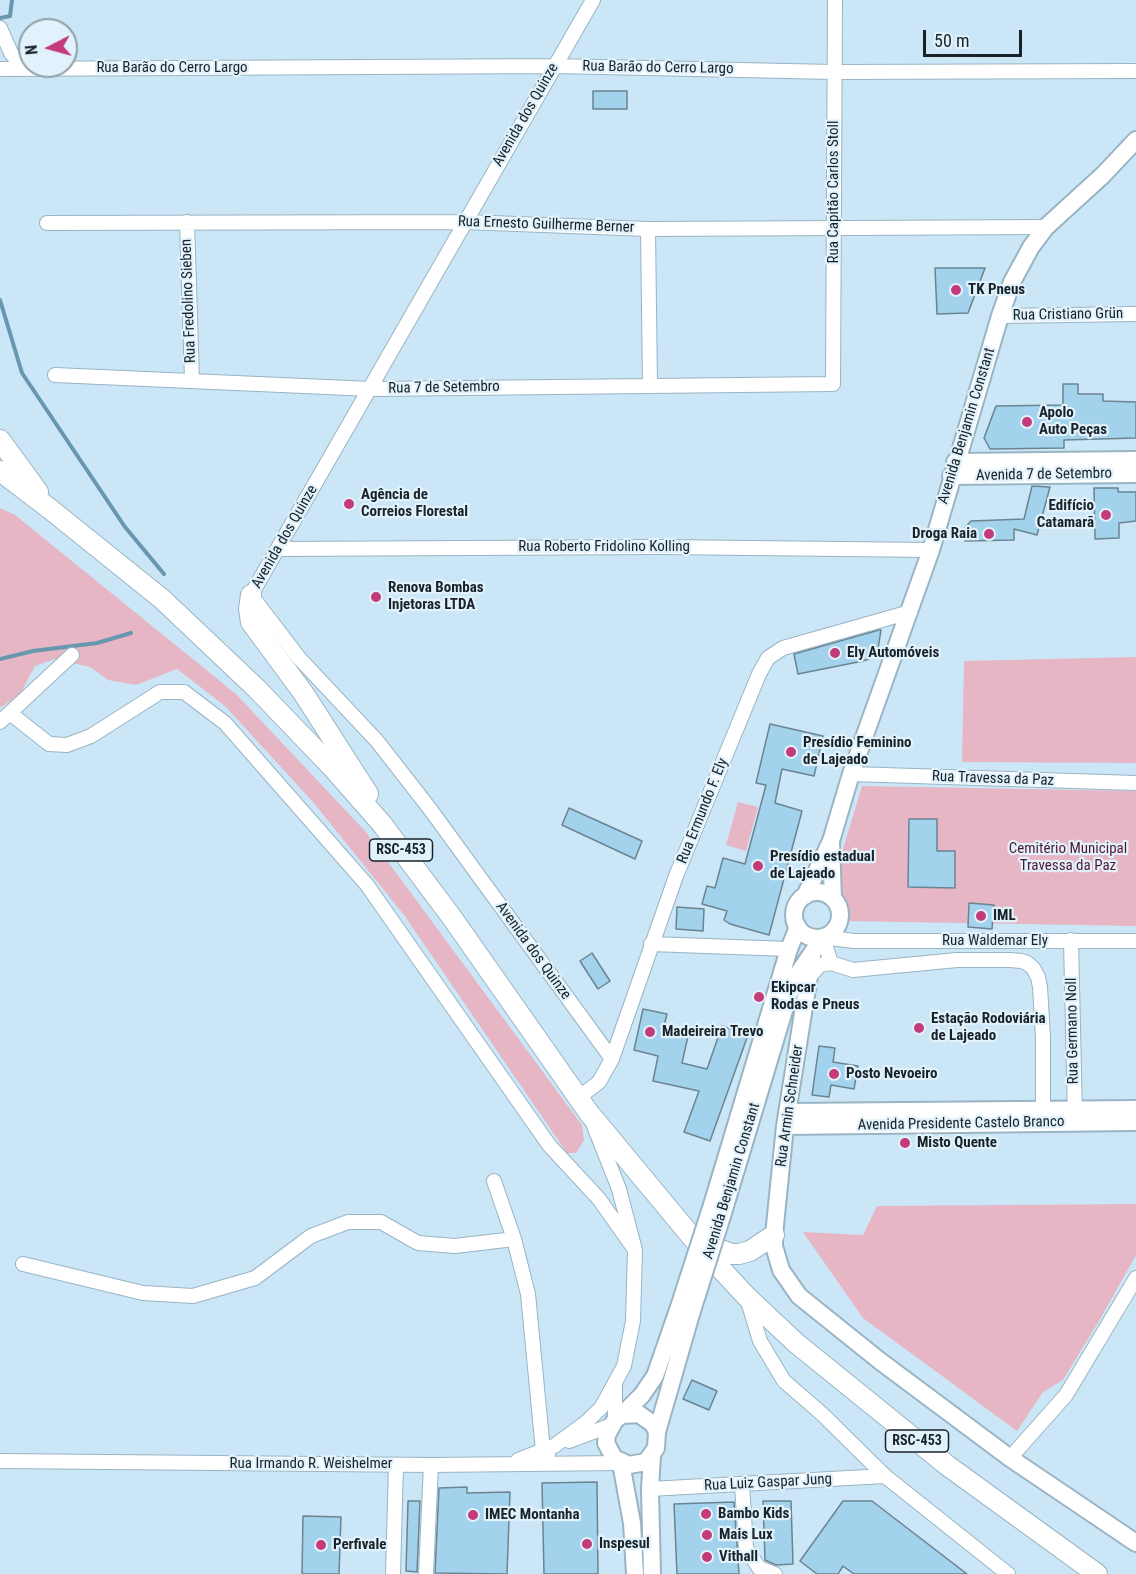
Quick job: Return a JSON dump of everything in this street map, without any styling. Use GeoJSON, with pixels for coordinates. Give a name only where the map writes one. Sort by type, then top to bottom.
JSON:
{"type":"FeatureCollection","features":[{"type":"Feature","properties":{"kind":"highway"},"geometry":{"type":"LineString","coordinates":[[0,440],[50,509]]}},
{"type":"Feature","properties":{"kind":"highway","name":"RSC-453"},"geometry":{"type":"LineString","coordinates":[[1,473],[50,509],[162,599],[257,688],[331,766],[382,824],[453,919],[584,1106],[696,1242],[746,1296],[796,1343],[948,1466],[1097,1574]]}},
{"type":"Feature","properties":{"kind":"highway"},"geometry":{"type":"LineString","coordinates":[[251,596],[249,609],[252,622],[304,694],[364,787],[382,824]]}},
{"type":"Feature","properties":{"kind":"highway"},"geometry":{"type":"LineString","coordinates":[[696,1242],[732,1254],[739,1254],[750,1251],[774,1234]]}},
{"type":"Feature","properties":{"kind":"main road","name":"Avenida Benjamin Constant"},"geometry":{"type":"LineString","coordinates":[[805,896],[831,841],[851,774],[910,612],[931,550],[953,469],[1000,316],[1022,264],[1046,227],[1135,145]]}},
{"type":"Feature","properties":{"kind":"main road","name":"Avenida 7 de Setembro"},"geometry":{"type":"LineString","coordinates":[[953,469],[1117,467],[1136,460]]}},
{"type":"Feature","properties":{"kind":"main road","name":"Avenida 7 de Setembro"},"geometry":{"type":"LineString","coordinates":[[1117,467],[1136,474]]}},
{"type":"Feature","properties":{"kind":"main road","name":"Avenida Benjamin Constant"},"geometry":{"type":"LineString","coordinates":[[831,841],[833,899]]}},
{"type":"Feature","properties":{"kind":"main road"},"geometry":{"type":"LineString","coordinates":[[816,892],[833,899],[839,907],[840,916],[838,926],[832,933],[823,937],[812,937],[798,927],[795,910],[805,896],[816,892]]}},
{"type":"Feature","properties":{"kind":"main road","name":"Avenida Benjamin Constant"},"geometry":{"type":"LineString","coordinates":[[717,1210],[789,949],[798,927]]}},
{"type":"Feature","properties":{"kind":"main road","name":"Avenida Benjamin Constant"},"geometry":{"type":"LineString","coordinates":[[657,1432],[685,1309],[789,994],[797,975],[812,957],[823,937]]}},
{"type":"Feature","properties":{"kind":"main road","name":"Rua Armin Schneider"},"geometry":{"type":"LineString","coordinates":[[812,957],[786,1119],[774,1234],[774,1246],[781,1270],[799,1296],[880,1360],[1010,1458],[1136,1543]]}},
{"type":"Feature","properties":{"kind":"main road","name":"Avenida Presidente Castelo Branco"},"geometry":{"type":"LineString","coordinates":[[1074,1116],[1136,1109]]}},
{"type":"Feature","properties":{"kind":"main road","name":"Avenida Presidente Castelo Branco"},"geometry":{"type":"LineString","coordinates":[[786,1119],[1074,1116],[1136,1122]]}},
{"type":"Feature","properties":{"kind":"main road","name":"Avenida Benjamin Constant"},"geometry":{"type":"LineString","coordinates":[[615,1421],[642,1395],[655,1376],[685,1309]]}},
{"type":"Feature","properties":{"kind":"main road"},"geometry":{"type":"LineString","coordinates":[[635,1574],[632,1523],[621,1463],[609,1451],[606,1435],[615,1421],[630,1413],[646,1418],[657,1432],[656,1448],[652,1456],[650,1489],[652,1574]]}},
{"type":"Feature","properties":{"kind":"main road"},"geometry":{"type":"LineString","coordinates":[[621,1463],[638,1465],[652,1456]]}},
{"type":"Feature","properties":{"kind":"main road"},"geometry":{"type":"LineString","coordinates":[[632,1523],[651,1521]]}},
{"type":"Feature","properties":{"kind":"street","name":"Avenida dos Quinze"},"geometry":{"type":"LineString","coordinates":[[593,0],[251,596],[299,658],[377,741],[430,809],[612,1059]]}},
{"type":"Feature","properties":{"kind":"street","name":"Rua Capitão Carlos Stoll"},"geometry":{"type":"LineString","coordinates":[[833,384],[835,0]]}},
{"type":"Feature","properties":{"kind":"street"},"geometry":{"type":"LineString","coordinates":[[0,28],[11,53],[18,62]]}},
{"type":"Feature","properties":{"kind":"street","name":"Rua Barão do Cerro Largo"},"geometry":{"type":"LineString","coordinates":[[78,68],[555,66],[834,72],[1136,71]]}},
{"type":"Feature","properties":{"kind":"street","name":"Rua Barão do Cerro Largo"},"geometry":{"type":"LineString","coordinates":[[0,69],[18,68]]}},
{"type":"Feature","properties":{"kind":"street","name":"Rua Fredolino Sieben"},"geometry":{"type":"LineString","coordinates":[[187,222],[192,381]]}},
{"type":"Feature","properties":{"kind":"street","name":"Rua Ernesto Guilherme Berner"},"geometry":{"type":"LineString","coordinates":[[47,223],[465,222],[648,229],[835,226],[1046,227]]}},
{"type":"Feature","properties":{"kind":"street"},"geometry":{"type":"LineString","coordinates":[[648,229],[650,385]]}},
{"type":"Feature","properties":{"kind":"street","name":"Rua Cristiano Grün"},"geometry":{"type":"LineString","coordinates":[[1000,316],[1136,314]]}},
{"type":"Feature","properties":{"kind":"street","name":"Rua 7 de Setembro"},"geometry":{"type":"LineString","coordinates":[[55,375],[371,389],[833,384]]}},
{"type":"Feature","properties":{"kind":"street","name":"Rua Roberto Fridolino Kolling"},"geometry":{"type":"LineString","coordinates":[[278,549],[660,547],[931,550]]}},
{"type":"Feature","properties":{"kind":"street","name":"Rua Ermundo F. Ely"},"geometry":{"type":"LineString","coordinates":[[584,1106],[612,1059],[676,876],[759,674],[768,658],[783,648],[910,612]]}},
{"type":"Feature","properties":{"kind":"street"},"geometry":{"type":"LineString","coordinates":[[72,655],[5,718],[49,744],[67,745],[91,736],[160,692],[184,692],[225,723],[368,885],[549,1145],[599,1198],[635,1250]]}},
{"type":"Feature","properties":{"kind":"street","name":"Rua Travessa da Paz"},"geometry":{"type":"LineString","coordinates":[[851,774],[1136,783]]}},
{"type":"Feature","properties":{"kind":"street"},"geometry":{"type":"LineString","coordinates":[[823,937],[831,963]]}},
{"type":"Feature","properties":{"kind":"street","name":"Rua Waldemar Ely"},"geometry":{"type":"LineString","coordinates":[[823,937],[854,941],[1136,941]]}},
{"type":"Feature","properties":{"kind":"street","name":"Rua Germano Noll"},"geometry":{"type":"LineString","coordinates":[[1071,940],[1074,1116]]}},
{"type":"Feature","properties":{"kind":"street"},"geometry":{"type":"LineString","coordinates":[[651,945],[789,949]]}},
{"type":"Feature","properties":{"kind":"street"},"geometry":{"type":"LineString","coordinates":[[809,977],[820,965],[831,963],[853,970],[957,960],[1010,960],[1027,963],[1038,977],[1040,987],[1043,1037],[1043,1116]]}},
{"type":"Feature","properties":{"kind":"street"},"geometry":{"type":"LineString","coordinates":[[548,1448],[584,1424],[601,1407],[624,1366],[633,1322],[635,1250],[619,1188],[584,1106]]}},
{"type":"Feature","properties":{"kind":"street"},"geometry":{"type":"LineString","coordinates":[[494,1181],[514,1239],[528,1294],[548,1448],[558,1464]]}},
{"type":"Feature","properties":{"kind":"street"},"geometry":{"type":"LineString","coordinates":[[23,1264],[143,1293],[193,1296],[255,1278],[311,1236],[348,1222],[381,1222],[418,1243],[455,1246],[514,1239]]}},
{"type":"Feature","properties":{"kind":"street"},"geometry":{"type":"LineString","coordinates":[[1010,1458],[1066,1395],[1136,1278]]}},
{"type":"Feature","properties":{"kind":"street"},"geometry":{"type":"LineString","coordinates":[[746,1296],[760,1341],[784,1381],[821,1413],[885,1476],[1008,1574]]}},
{"type":"Feature","properties":{"kind":"street"},"geometry":{"type":"LineString","coordinates":[[510,1464],[615,1421],[615,1383]]}},
{"type":"Feature","properties":{"kind":"street","name":"Rua Irmando R. Weishelmer"},"geometry":{"type":"LineString","coordinates":[[0,1461],[396,1465],[621,1463]]}},
{"type":"Feature","properties":{"kind":"street"},"geometry":{"type":"LineString","coordinates":[[393,1574],[396,1465]]}},
{"type":"Feature","properties":{"kind":"street"},"geometry":{"type":"LineString","coordinates":[[426,1574],[431,1465]]}},
{"type":"Feature","properties":{"kind":"street","name":"Rua Luiz Gaspar Jung"},"geometry":{"type":"LineString","coordinates":[[650,1489],[885,1476]]}},
{"type":"Feature","properties":{"kind":"street"},"geometry":{"type":"LineString","coordinates":[[742,1484],[746,1548],[759,1568],[775,1574]]}},
{"type":"Feature","properties":{"kind":"green space"},"geometry":{"type":"Polygon","coordinates":[[[0,508],[15,515],[236,694],[366,832],[582,1125],[584,1140],[576,1153],[567,1153],[404,915],[313,802],[225,706],[177,669],[136,685],[108,680],[90,667],[55,659],[35,666],[20,694],[0,708],[0,508]]]}},
{"type":"Feature","properties":{"kind":"green space"},"geometry":{"type":"Polygon","coordinates":[[[1136,657],[1136,763],[962,762],[964,661],[1136,657]]]}},
{"type":"Feature","properties":{"kind":"green space","name":"Cemitério Municipal Travessa da Paz"},"geometry":{"type":"Polygon","coordinates":[[[862,786],[1136,791],[1136,926],[844,921],[839,862],[862,786]]]}},
{"type":"Feature","properties":{"kind":"green space"},"geometry":{"type":"Polygon","coordinates":[[[738,802],[758,807],[746,851],[726,845],[738,802]]]}},
{"type":"Feature","properties":{"kind":"green space"},"geometry":{"type":"Polygon","coordinates":[[[1136,1204],[1136,1255],[1063,1380],[1043,1392],[1017,1431],[863,1318],[803,1232],[863,1235],[877,1206],[1136,1204]]]}},
{"type":"Feature","properties":{"kind":"building"},"geometry":{"type":"Polygon","coordinates":[[[593,91],[627,91],[627,109],[593,109],[593,91]]]}},
{"type":"Feature","properties":{"kind":"building","name":"TK Pneus"},"geometry":{"type":"Polygon","coordinates":[[[935,268],[985,268],[968,313],[937,314],[935,268]]]}},
{"type":"Feature","properties":{"kind":"building"},"geometry":{"type":"Polygon","coordinates":[[[1063,384],[1078,384],[1078,394],[1103,394],[1103,401],[1136,402],[1136,438],[1064,440],[1064,448],[990,449],[984,438],[996,406],[1063,405],[1063,384]]]}},
{"type":"Feature","properties":{"kind":"building"},"geometry":{"type":"Polygon","coordinates":[[[1032,486],[1050,487],[1037,535],[1014,529],[1014,540],[965,541],[964,529],[971,521],[1024,519],[1032,486]]]}},
{"type":"Feature","properties":{"kind":"building","name":"Edifício Catamarã"},"geometry":{"type":"Polygon","coordinates":[[[1094,488],[1118,488],[1118,492],[1136,492],[1136,521],[1119,523],[1119,538],[1095,539],[1094,488]]]}},
{"type":"Feature","properties":{"kind":"building","name":"Ely Automóveis"},"geometry":{"type":"Polygon","coordinates":[[[881,630],[877,655],[869,656],[869,659],[863,661],[798,674],[794,654],[881,630]]]}},
{"type":"Feature","properties":{"kind":"building"},"geometry":{"type":"Polygon","coordinates":[[[770,724],[823,736],[814,776],[782,769],[775,803],[802,811],[769,935],[730,924],[724,920],[727,911],[702,904],[707,886],[715,888],[723,858],[745,864],[766,785],[756,783],[770,724]]]}},
{"type":"Feature","properties":{"kind":"building"},"geometry":{"type":"Polygon","coordinates":[[[569,808],[642,841],[635,859],[562,825],[569,808]]]}},
{"type":"Feature","properties":{"kind":"building"},"geometry":{"type":"Polygon","coordinates":[[[909,819],[937,819],[937,851],[955,851],[955,888],[908,887],[909,819]]]}},
{"type":"Feature","properties":{"kind":"building","name":"IML"},"geometry":{"type":"Polygon","coordinates":[[[969,903],[994,905],[992,929],[968,927],[969,903]]]}},
{"type":"Feature","properties":{"kind":"building"},"geometry":{"type":"Polygon","coordinates":[[[677,907],[704,909],[703,931],[676,929],[677,907]]]}},
{"type":"Feature","properties":{"kind":"building"},"geometry":{"type":"Polygon","coordinates":[[[592,953],[610,981],[598,989],[580,961],[592,953]]]}},
{"type":"Feature","properties":{"kind":"building"},"geometry":{"type":"Polygon","coordinates":[[[643,1009],[667,1014],[663,1030],[688,1036],[682,1063],[707,1069],[722,1026],[748,1035],[710,1141],[684,1132],[699,1091],[653,1081],[658,1056],[634,1050],[643,1009]]]}},
{"type":"Feature","properties":{"kind":"building"},"geometry":{"type":"Polygon","coordinates":[[[819,1046],[835,1048],[833,1062],[858,1066],[854,1089],[831,1085],[829,1097],[812,1095],[819,1046]]]}},
{"type":"Feature","properties":{"kind":"building"},"geometry":{"type":"Polygon","coordinates":[[[692,1380],[717,1391],[709,1410],[683,1399],[692,1380]]]}},
{"type":"Feature","properties":{"kind":"building"},"geometry":{"type":"Polygon","coordinates":[[[597,1482],[598,1574],[544,1574],[542,1483],[597,1482]]]}},
{"type":"Feature","properties":{"kind":"building","name":"IMEC Montanha"},"geometry":{"type":"Polygon","coordinates":[[[467,1487],[467,1493],[510,1492],[507,1574],[435,1573],[439,1488],[467,1487]]]}},
{"type":"Feature","properties":{"kind":"building"},"geometry":{"type":"Polygon","coordinates":[[[408,1501],[420,1501],[417,1572],[406,1571],[408,1501]]]}},
{"type":"Feature","properties":{"kind":"building"},"geometry":{"type":"Polygon","coordinates":[[[763,1501],[791,1501],[793,1564],[776,1565],[765,1560],[763,1501]]]}},
{"type":"Feature","properties":{"kind":"building"},"geometry":{"type":"Polygon","coordinates":[[[843,1501],[872,1501],[967,1574],[854,1574],[843,1566],[838,1574],[817,1574],[800,1561],[843,1501]]]}},
{"type":"Feature","properties":{"kind":"building"},"geometry":{"type":"Polygon","coordinates":[[[734,1502],[739,1574],[677,1574],[674,1504],[734,1502]]]}},
{"type":"Feature","properties":{"kind":"building","name":"Perfivale"},"geometry":{"type":"Polygon","coordinates":[[[303,1516],[341,1517],[339,1574],[302,1574],[303,1516]]]}},
{"type":"Feature","properties":{"kind":"waterway"},"geometry":{"type":"LineString","coordinates":[[0,18],[10,16],[12,0]]}},
{"type":"Feature","properties":{"kind":"waterway"},"geometry":{"type":"LineString","coordinates":[[0,300],[22,373],[125,527],[164,574]]}},
{"type":"Feature","properties":{"kind":"waterway"},"geometry":{"type":"LineString","coordinates":[[0,659],[33,651],[97,643],[131,633]]}},
{"type":"Feature","properties":{"kind":"place","name":"TK Pneus"},"geometry":{"type":"Point","coordinates":[956,290]}},
{"type":"Feature","properties":{"kind":"place","name":"Apolo Auto Peças"},"geometry":{"type":"Point","coordinates":[1027,422]}},
{"type":"Feature","properties":{"kind":"place","name":"Agência de Correios Florestal"},"geometry":{"type":"Point","coordinates":[349,504]}},
{"type":"Feature","properties":{"kind":"place","name":"Edifício Catamarã"},"geometry":{"type":"Point","coordinates":[1106,515]}},
{"type":"Feature","properties":{"kind":"place","name":"Droga Raia"},"geometry":{"type":"Point","coordinates":[989,534]}},
{"type":"Feature","properties":{"kind":"place","name":"Renova Bombas Injetoras LTDA"},"geometry":{"type":"Point","coordinates":[376,597]}},
{"type":"Feature","properties":{"kind":"place","name":"Ely Automóveis"},"geometry":{"type":"Point","coordinates":[835,653]}},
{"type":"Feature","properties":{"kind":"place","name":"Presídio Feminino de Lajeado"},"geometry":{"type":"Point","coordinates":[791,752]}},
{"type":"Feature","properties":{"kind":"place","name":"Presídio estadual de Lajeado"},"geometry":{"type":"Point","coordinates":[758,866]}},
{"type":"Feature","properties":{"kind":"place","name":"IML"},"geometry":{"type":"Point","coordinates":[981,916]}},
{"type":"Feature","properties":{"kind":"place","name":"Ekipcar Rodas e Pneus"},"geometry":{"type":"Point","coordinates":[759,997]}},
{"type":"Feature","properties":{"kind":"place","name":"Estação Rodoviária de Lajeado"},"geometry":{"type":"Point","coordinates":[919,1028]}},
{"type":"Feature","properties":{"kind":"place","name":"Madeireira Trevo"},"geometry":{"type":"Point","coordinates":[650,1032]}},
{"type":"Feature","properties":{"kind":"place","name":"Posto Nevoeiro"},"geometry":{"type":"Point","coordinates":[834,1074]}},
{"type":"Feature","properties":{"kind":"place","name":"Misto Quente"},"geometry":{"type":"Point","coordinates":[905,1143]}},
{"type":"Feature","properties":{"kind":"place","name":"Bambo Kids"},"geometry":{"type":"Point","coordinates":[706,1514]}},
{"type":"Feature","properties":{"kind":"place","name":"IMEC Montanha"},"geometry":{"type":"Point","coordinates":[473,1515]}},
{"type":"Feature","properties":{"kind":"place","name":"Mais Lux"},"geometry":{"type":"Point","coordinates":[707,1535]}},
{"type":"Feature","properties":{"kind":"place","name":"Inspesul"},"geometry":{"type":"Point","coordinates":[587,1544]}},
{"type":"Feature","properties":{"kind":"place","name":"Perfivale"},"geometry":{"type":"Point","coordinates":[321,1545]}},
{"type":"Feature","properties":{"kind":"place","name":"Vithall"},"geometry":{"type":"Point","coordinates":[707,1557]}}]}
